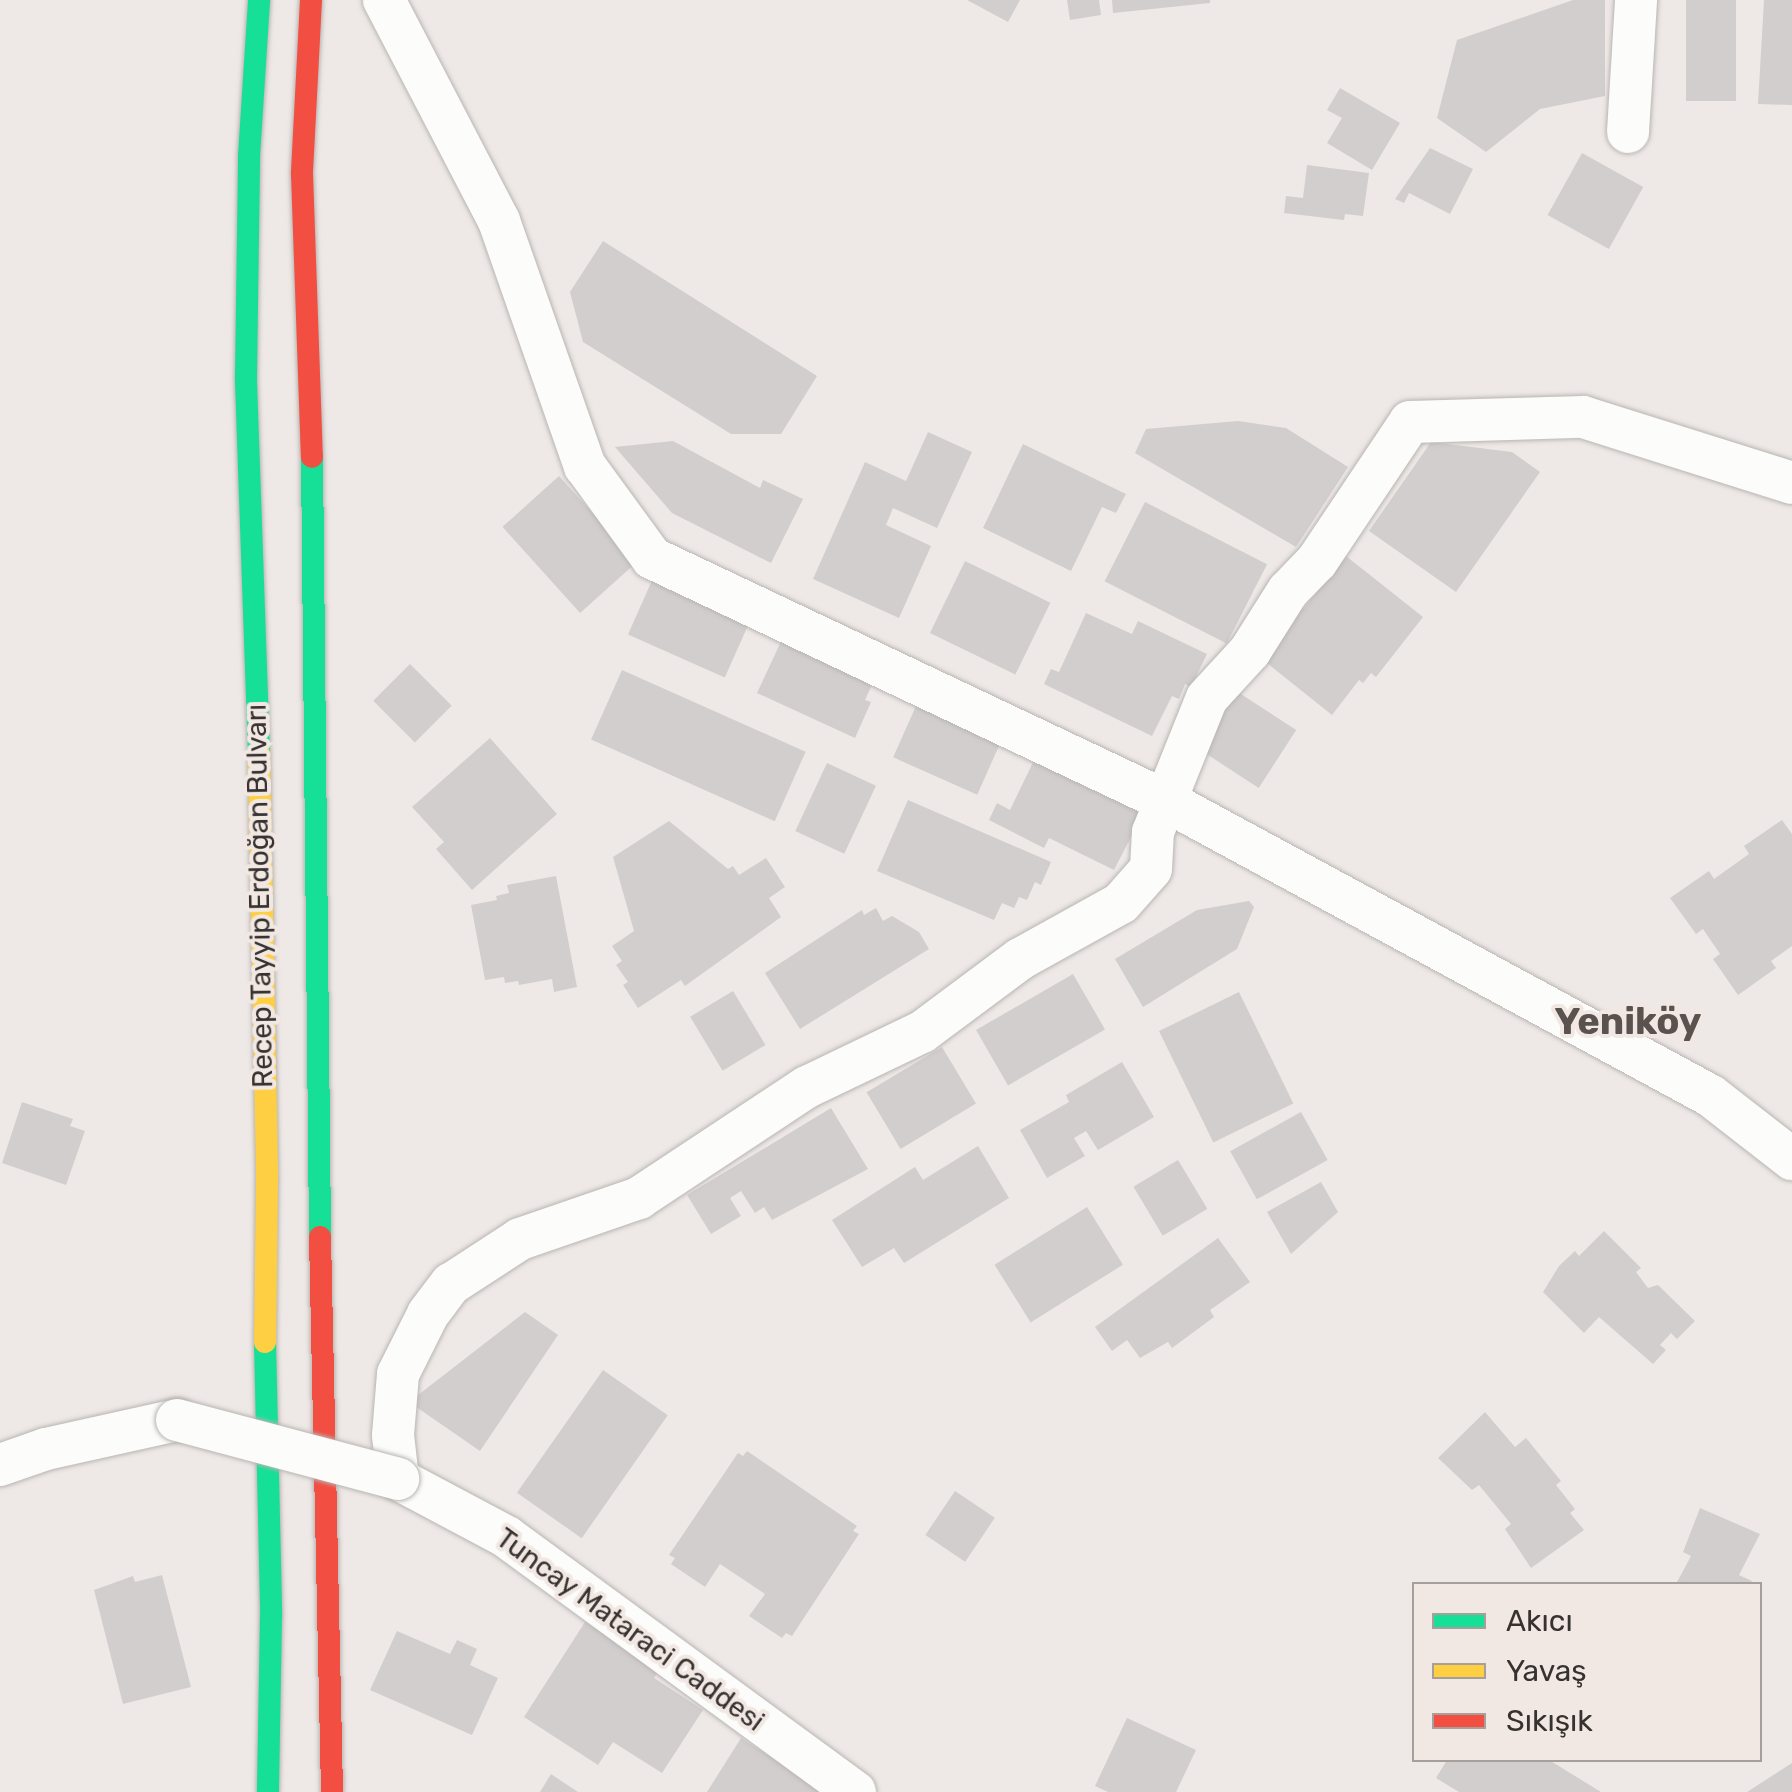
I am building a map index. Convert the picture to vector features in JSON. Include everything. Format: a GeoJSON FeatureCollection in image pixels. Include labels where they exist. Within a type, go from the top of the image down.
{"type":"FeatureCollection","features":[{"type":"Feature","properties":{"kind":"main road","name":"Recep Tayyip Erdoğan Bulvarı"},"geometry":{"type":"LineString","coordinates":[[259,0],[249,156],[246,377],[254,550],[267,1180],[264,1380],[271,1616],[268,1792]]}},
{"type":"Feature","properties":{"kind":"main road","name":"Recep Tayyip Erdoğan Bulvarı"},"geometry":{"type":"LineString","coordinates":[[311,0],[302,174],[312,454],[318,1124],[332,1792]]}},
{"type":"Feature","properties":{"kind":"street"},"geometry":{"type":"LineString","coordinates":[[384,0],[499,221],[585,466],[652,558],[1168,802],[1710,1096],[1792,1158]]}},
{"type":"Feature","properties":{"kind":"street"},"geometry":{"type":"LineString","coordinates":[[1628,132],[1636,0]]}},
{"type":"Feature","properties":{"kind":"street"},"geometry":{"type":"LineString","coordinates":[[398,1479],[393,1435],[398,1374],[428,1314],[451,1284],[520,1238],[639,1198],[807,1087],[922,1032],[1020,959],[1121,904],[1150,870],[1153,832],[1207,698],[1250,651],[1288,591],[1317,561],[1410,422],[1584,417],[1792,483]]}},
{"type":"Feature","properties":{"kind":"street","name":"Tuncay Mataraci Caddesi"},"geometry":{"type":"LineString","coordinates":[[0,1464],[46,1449],[178,1420],[398,1479],[507,1538],[854,1792]]}},
{"type":"Feature","properties":{"kind":"building"},"geometry":{"type":"Polygon","coordinates":[[[967,0],[1020,0],[1008,22],[967,0]]]}},
{"type":"Feature","properties":{"kind":"building"},"geometry":{"type":"Polygon","coordinates":[[[1067,0],[1099,0],[1101,15],[1070,20],[1067,0]]]}},
{"type":"Feature","properties":{"kind":"building"},"geometry":{"type":"Polygon","coordinates":[[[1112,0],[1210,0],[1210,3],[1113,13],[1112,0]]]}},
{"type":"Feature","properties":{"kind":"building"},"geometry":{"type":"Polygon","coordinates":[[[1573,0],[1605,0],[1605,96],[1540,109],[1486,152],[1437,118],[1457,40],[1573,0]]]}},
{"type":"Feature","properties":{"kind":"building"},"geometry":{"type":"Polygon","coordinates":[[[1686,0],[1736,0],[1736,101],[1686,101],[1686,0]]]}},
{"type":"Feature","properties":{"kind":"building"},"geometry":{"type":"Polygon","coordinates":[[[1764,0],[1792,0],[1792,105],[1758,104],[1764,0]]]}},
{"type":"Feature","properties":{"kind":"building"},"geometry":{"type":"Polygon","coordinates":[[[1340,88],[1400,123],[1372,170],[1327,143],[1342,118],[1327,110],[1340,88]]]}},
{"type":"Feature","properties":{"kind":"building"},"geometry":{"type":"Polygon","coordinates":[[[1430,148],[1473,169],[1450,214],[1409,193],[1404,203],[1395,199],[1430,148]]]}},
{"type":"Feature","properties":{"kind":"building"},"geometry":{"type":"Polygon","coordinates":[[[1582,153],[1643,187],[1609,249],[1548,215],[1582,153]]]}},
{"type":"Feature","properties":{"kind":"building"},"geometry":{"type":"Polygon","coordinates":[[[1307,165],[1369,173],[1363,216],[1345,214],[1344,220],[1284,213],[1286,196],[1303,198],[1307,165]]]}},
{"type":"Feature","properties":{"kind":"building"},"geometry":{"type":"Polygon","coordinates":[[[603,241],[817,376],[781,434],[731,434],[583,342],[570,292],[603,241]]]}},
{"type":"Feature","properties":{"kind":"building"},"geometry":{"type":"Polygon","coordinates":[[[1238,421],[1286,428],[1348,467],[1296,547],[1135,453],[1146,429],[1238,421]]]}},
{"type":"Feature","properties":{"kind":"building"},"geometry":{"type":"Polygon","coordinates":[[[928,432],[972,452],[937,528],[893,508],[886,525],[931,546],[899,618],[813,579],[865,462],[906,481],[928,432]]]}},
{"type":"Feature","properties":{"kind":"building"},"geometry":{"type":"Polygon","coordinates":[[[673,441],[760,488],[763,480],[803,499],[771,563],[672,513],[615,447],[673,441]]]}},
{"type":"Feature","properties":{"kind":"building"},"geometry":{"type":"Polygon","coordinates":[[[1431,442],[1512,452],[1540,472],[1456,592],[1369,531],[1431,442]]]}},
{"type":"Feature","properties":{"kind":"building"},"geometry":{"type":"Polygon","coordinates":[[[1023,444],[1126,494],[1116,513],[1102,507],[1071,571],[983,528],[1023,444]]]}},
{"type":"Feature","properties":{"kind":"building"},"geometry":{"type":"Polygon","coordinates":[[[559,476],[637,562],[580,613],[503,527],[559,476]]]}},
{"type":"Feature","properties":{"kind":"building"},"geometry":{"type":"Polygon","coordinates":[[[1145,502],[1267,564],[1227,643],[1105,581],[1145,502]]]}},
{"type":"Feature","properties":{"kind":"building"},"geometry":{"type":"Polygon","coordinates":[[[1346,556],[1423,617],[1376,677],[1371,673],[1363,683],[1359,680],[1332,715],[1257,655],[1298,603],[1304,608],[1346,556]]]}},
{"type":"Feature","properties":{"kind":"building"},"geometry":{"type":"Polygon","coordinates":[[[965,561],[1050,603],[1015,675],[930,633],[965,561]]]}},
{"type":"Feature","properties":{"kind":"building"},"geometry":{"type":"Polygon","coordinates":[[[654,576],[751,619],[725,678],[628,634],[654,576]]]}},
{"type":"Feature","properties":{"kind":"building"},"geometry":{"type":"Polygon","coordinates":[[[1086,613],[1132,634],[1138,621],[1207,654],[1191,687],[1185,684],[1179,699],[1172,696],[1152,736],[1044,684],[1051,669],[1059,672],[1086,613]]]}},
{"type":"Feature","properties":{"kind":"building"},"geometry":{"type":"Polygon","coordinates":[[[784,635],[876,676],[865,700],[871,702],[855,738],[757,693],[784,635]]]}},
{"type":"Feature","properties":{"kind":"building"},"geometry":{"type":"Polygon","coordinates":[[[410,664],[452,706],[415,742],[373,701],[410,664]]]}},
{"type":"Feature","properties":{"kind":"building"},"geometry":{"type":"Polygon","coordinates":[[[622,670],[806,752],[775,821],[591,739],[622,670]]]}},
{"type":"Feature","properties":{"kind":"building"},"geometry":{"type":"Polygon","coordinates":[[[1230,687],[1296,730],[1259,788],[1192,745],[1230,687]]]}},
{"type":"Feature","properties":{"kind":"building"},"geometry":{"type":"Polygon","coordinates":[[[920,697],[1004,734],[977,795],[893,757],[920,697]]]}},
{"type":"Feature","properties":{"kind":"building"},"geometry":{"type":"Polygon","coordinates":[[[490,738],[557,814],[472,890],[436,849],[444,842],[412,807],[490,738]]]}},
{"type":"Feature","properties":{"kind":"building"},"geometry":{"type":"Polygon","coordinates":[[[1038,752],[1147,806],[1114,870],[1049,838],[1044,848],[989,820],[997,803],[1010,810],[1038,752]]]}},
{"type":"Feature","properties":{"kind":"building"},"geometry":{"type":"Polygon","coordinates":[[[827,763],[876,786],[844,854],[795,831],[827,763]]]}},
{"type":"Feature","properties":{"kind":"building"},"geometry":{"type":"Polygon","coordinates":[[[908,800],[1051,862],[1041,885],[1035,882],[1027,900],[1019,897],[1014,908],[1002,903],[994,920],[877,871],[908,800]]]}},
{"type":"Feature","properties":{"kind":"building"},"geometry":{"type":"Polygon","coordinates":[[[1782,820],[1792,834],[1792,946],[1771,961],[1776,968],[1738,995],[1713,959],[1720,954],[1703,929],[1696,934],[1670,898],[1709,871],[1714,879],[1749,854],[1744,846],[1782,820]]]}},
{"type":"Feature","properties":{"kind":"building"},"geometry":{"type":"Polygon","coordinates":[[[669,821],[728,869],[733,866],[739,875],[766,858],[785,887],[769,898],[781,917],[685,986],[681,980],[638,1008],[623,985],[628,982],[616,965],[622,961],[612,946],[634,931],[613,857],[669,821]]]}},
{"type":"Feature","properties":{"kind":"building"},"geometry":{"type":"Polygon","coordinates":[[[556,876],[577,987],[554,992],[552,979],[519,985],[518,981],[505,983],[504,977],[485,980],[471,905],[497,900],[496,896],[509,893],[507,885],[556,876]]]}},
{"type":"Feature","properties":{"kind":"building"},"geometry":{"type":"Polygon","coordinates":[[[1249,901],[1254,907],[1237,949],[1143,1007],[1115,959],[1197,910],[1249,901]]]}},
{"type":"Feature","properties":{"kind":"building"},"geometry":{"type":"Polygon","coordinates":[[[876,908],[883,921],[892,916],[919,932],[929,949],[800,1029],[765,973],[862,910],[864,915],[876,908]]]}},
{"type":"Feature","properties":{"kind":"building"},"geometry":{"type":"Polygon","coordinates":[[[1073,974],[1105,1029],[1008,1085],[976,1030],[1073,974]]]}},
{"type":"Feature","properties":{"kind":"building"},"geometry":{"type":"Polygon","coordinates":[[[733,991],[765,1045],[723,1071],[690,1017],[733,991]]]}},
{"type":"Feature","properties":{"kind":"building"},"geometry":{"type":"Polygon","coordinates":[[[1239,992],[1293,1103],[1213,1142],[1159,1031],[1239,992]]]}},
{"type":"Feature","properties":{"kind":"building"},"geometry":{"type":"Polygon","coordinates":[[[942,1047],[976,1104],[901,1149],[867,1092],[942,1047]]]}},
{"type":"Feature","properties":{"kind":"building"},"geometry":{"type":"Polygon","coordinates":[[[1122,1062],[1154,1117],[1098,1150],[1086,1131],[1074,1138],[1085,1156],[1047,1178],[1020,1130],[1069,1102],[1066,1095],[1122,1062]]]}},
{"type":"Feature","properties":{"kind":"building"},"geometry":{"type":"Polygon","coordinates":[[[22,1102],[73,1119],[70,1126],[85,1131],[66,1185],[2,1163],[22,1102]]]}},
{"type":"Feature","properties":{"kind":"building"},"geometry":{"type":"Polygon","coordinates":[[[831,1108],[868,1169],[772,1220],[764,1207],[755,1213],[741,1191],[730,1198],[741,1216],[711,1234],[687,1195],[831,1108]]]}},
{"type":"Feature","properties":{"kind":"building"},"geometry":{"type":"Polygon","coordinates":[[[1301,1112],[1328,1160],[1257,1199],[1230,1151],[1301,1112]]]}},
{"type":"Feature","properties":{"kind":"building"},"geometry":{"type":"Polygon","coordinates":[[[978,1146],[1009,1198],[904,1263],[894,1248],[862,1267],[832,1220],[915,1167],[923,1180],[978,1146]]]}},
{"type":"Feature","properties":{"kind":"building"},"geometry":{"type":"Polygon","coordinates":[[[1178,1160],[1207,1209],[1163,1236],[1133,1187],[1178,1160]]]}},
{"type":"Feature","properties":{"kind":"building"},"geometry":{"type":"Polygon","coordinates":[[[1321,1182],[1338,1212],[1291,1254],[1267,1212],[1321,1182]]]}},
{"type":"Feature","properties":{"kind":"building"},"geometry":{"type":"Polygon","coordinates":[[[1087,1207],[1123,1265],[1031,1322],[995,1265],[1087,1207]]]}},
{"type":"Feature","properties":{"kind":"building"},"geometry":{"type":"Polygon","coordinates":[[[1604,1231],[1641,1268],[1636,1272],[1648,1288],[1658,1285],[1695,1321],[1677,1339],[1671,1333],[1660,1345],[1666,1350],[1653,1364],[1599,1317],[1584,1333],[1543,1292],[1559,1266],[1575,1251],[1579,1256],[1604,1231]]]}},
{"type":"Feature","properties":{"kind":"building"},"geometry":{"type":"Polygon","coordinates":[[[1218,1238],[1250,1282],[1210,1310],[1214,1317],[1172,1348],[1168,1342],[1140,1358],[1127,1340],[1112,1351],[1095,1327],[1218,1238]]]}},
{"type":"Feature","properties":{"kind":"building"},"geometry":{"type":"Polygon","coordinates":[[[525,1312],[558,1335],[480,1451],[409,1402],[525,1312]]]}},
{"type":"Feature","properties":{"kind":"building"},"geometry":{"type":"Polygon","coordinates":[[[603,1370],[668,1415],[582,1538],[517,1493],[603,1370]]]}},
{"type":"Feature","properties":{"kind":"building"},"geometry":{"type":"Polygon","coordinates":[[[1485,1412],[1515,1447],[1526,1438],[1561,1481],[1556,1485],[1575,1509],[1570,1513],[1584,1530],[1531,1568],[1505,1529],[1511,1524],[1479,1485],[1472,1490],[1438,1458],[1485,1412]]]}},
{"type":"Feature","properties":{"kind":"building"},"geometry":{"type":"Polygon","coordinates":[[[747,1451],[857,1526],[853,1531],[859,1534],[792,1636],[786,1633],[782,1638],[749,1616],[765,1594],[720,1564],[705,1587],[671,1564],[675,1558],[669,1555],[738,1453],[743,1456],[747,1451]]]}},
{"type":"Feature","properties":{"kind":"building"},"geometry":{"type":"Polygon","coordinates":[[[955,1491],[995,1518],[965,1562],[925,1535],[955,1491]]]}},
{"type":"Feature","properties":{"kind":"building"},"geometry":{"type":"Polygon","coordinates":[[[1700,1508],[1760,1534],[1739,1575],[1751,1582],[1677,1582],[1691,1556],[1683,1552],[1700,1508]]]}},
{"type":"Feature","properties":{"kind":"building"},"geometry":{"type":"Polygon","coordinates":[[[162,1575],[191,1687],[123,1704],[94,1590],[133,1576],[135,1582],[162,1575]]]}},
{"type":"Feature","properties":{"kind":"building"},"geometry":{"type":"Polygon","coordinates":[[[585,1622],[659,1670],[654,1678],[703,1710],[662,1773],[613,1742],[598,1765],[524,1717],[585,1622]]]}},
{"type":"Feature","properties":{"kind":"building"},"geometry":{"type":"Polygon","coordinates":[[[397,1631],[450,1654],[457,1640],[477,1649],[470,1665],[498,1678],[472,1735],[370,1690],[397,1631]]]}},
{"type":"Feature","properties":{"kind":"building"},"geometry":{"type":"Polygon","coordinates":[[[1127,1718],[1196,1750],[1176,1792],[1108,1792],[1095,1786],[1127,1718]]]}},
{"type":"Feature","properties":{"kind":"building"},"geometry":{"type":"Polygon","coordinates":[[[741,1738],[825,1792],[707,1792],[741,1738]]]}},
{"type":"Feature","properties":{"kind":"building"},"geometry":{"type":"Polygon","coordinates":[[[1446,1762],[1552,1762],[1601,1792],[1459,1792],[1436,1778],[1446,1762]]]}},
{"type":"Feature","properties":{"kind":"building"},"geometry":{"type":"Polygon","coordinates":[[[1792,1763],[1792,1792],[1747,1792],[1792,1763]]]}},
{"type":"Feature","properties":{"kind":"building"},"geometry":{"type":"Polygon","coordinates":[[[551,1774],[578,1792],[540,1792],[551,1774]]]}},
{"type":"Feature","properties":{"kind":"traffic: fast"},"geometry":{"type":"LineString","coordinates":[[259,0],[249,156],[246,377],[259,754]]}},
{"type":"Feature","properties":{"kind":"traffic: fast"},"geometry":{"type":"LineString","coordinates":[[312,457],[320,1237]]}},
{"type":"Feature","properties":{"kind":"traffic: fast"},"geometry":{"type":"LineString","coordinates":[[265,1342],[271,1616],[268,1792]]}},
{"type":"Feature","properties":{"kind":"traffic: slow"},"geometry":{"type":"LineString","coordinates":[[259,754],[267,1180],[265,1342]]}},
{"type":"Feature","properties":{"kind":"traffic: jam"},"geometry":{"type":"LineString","coordinates":[[311,0],[302,174],[312,457]]}},
{"type":"Feature","properties":{"kind":"traffic: jam"},"geometry":{"type":"LineString","coordinates":[[320,1237],[332,1792]]}},
{"type":"Feature","properties":{"kind":"district","name":"Yeniköy"},"geometry":{"type":"Point","coordinates":[1628,1022]}}]}
